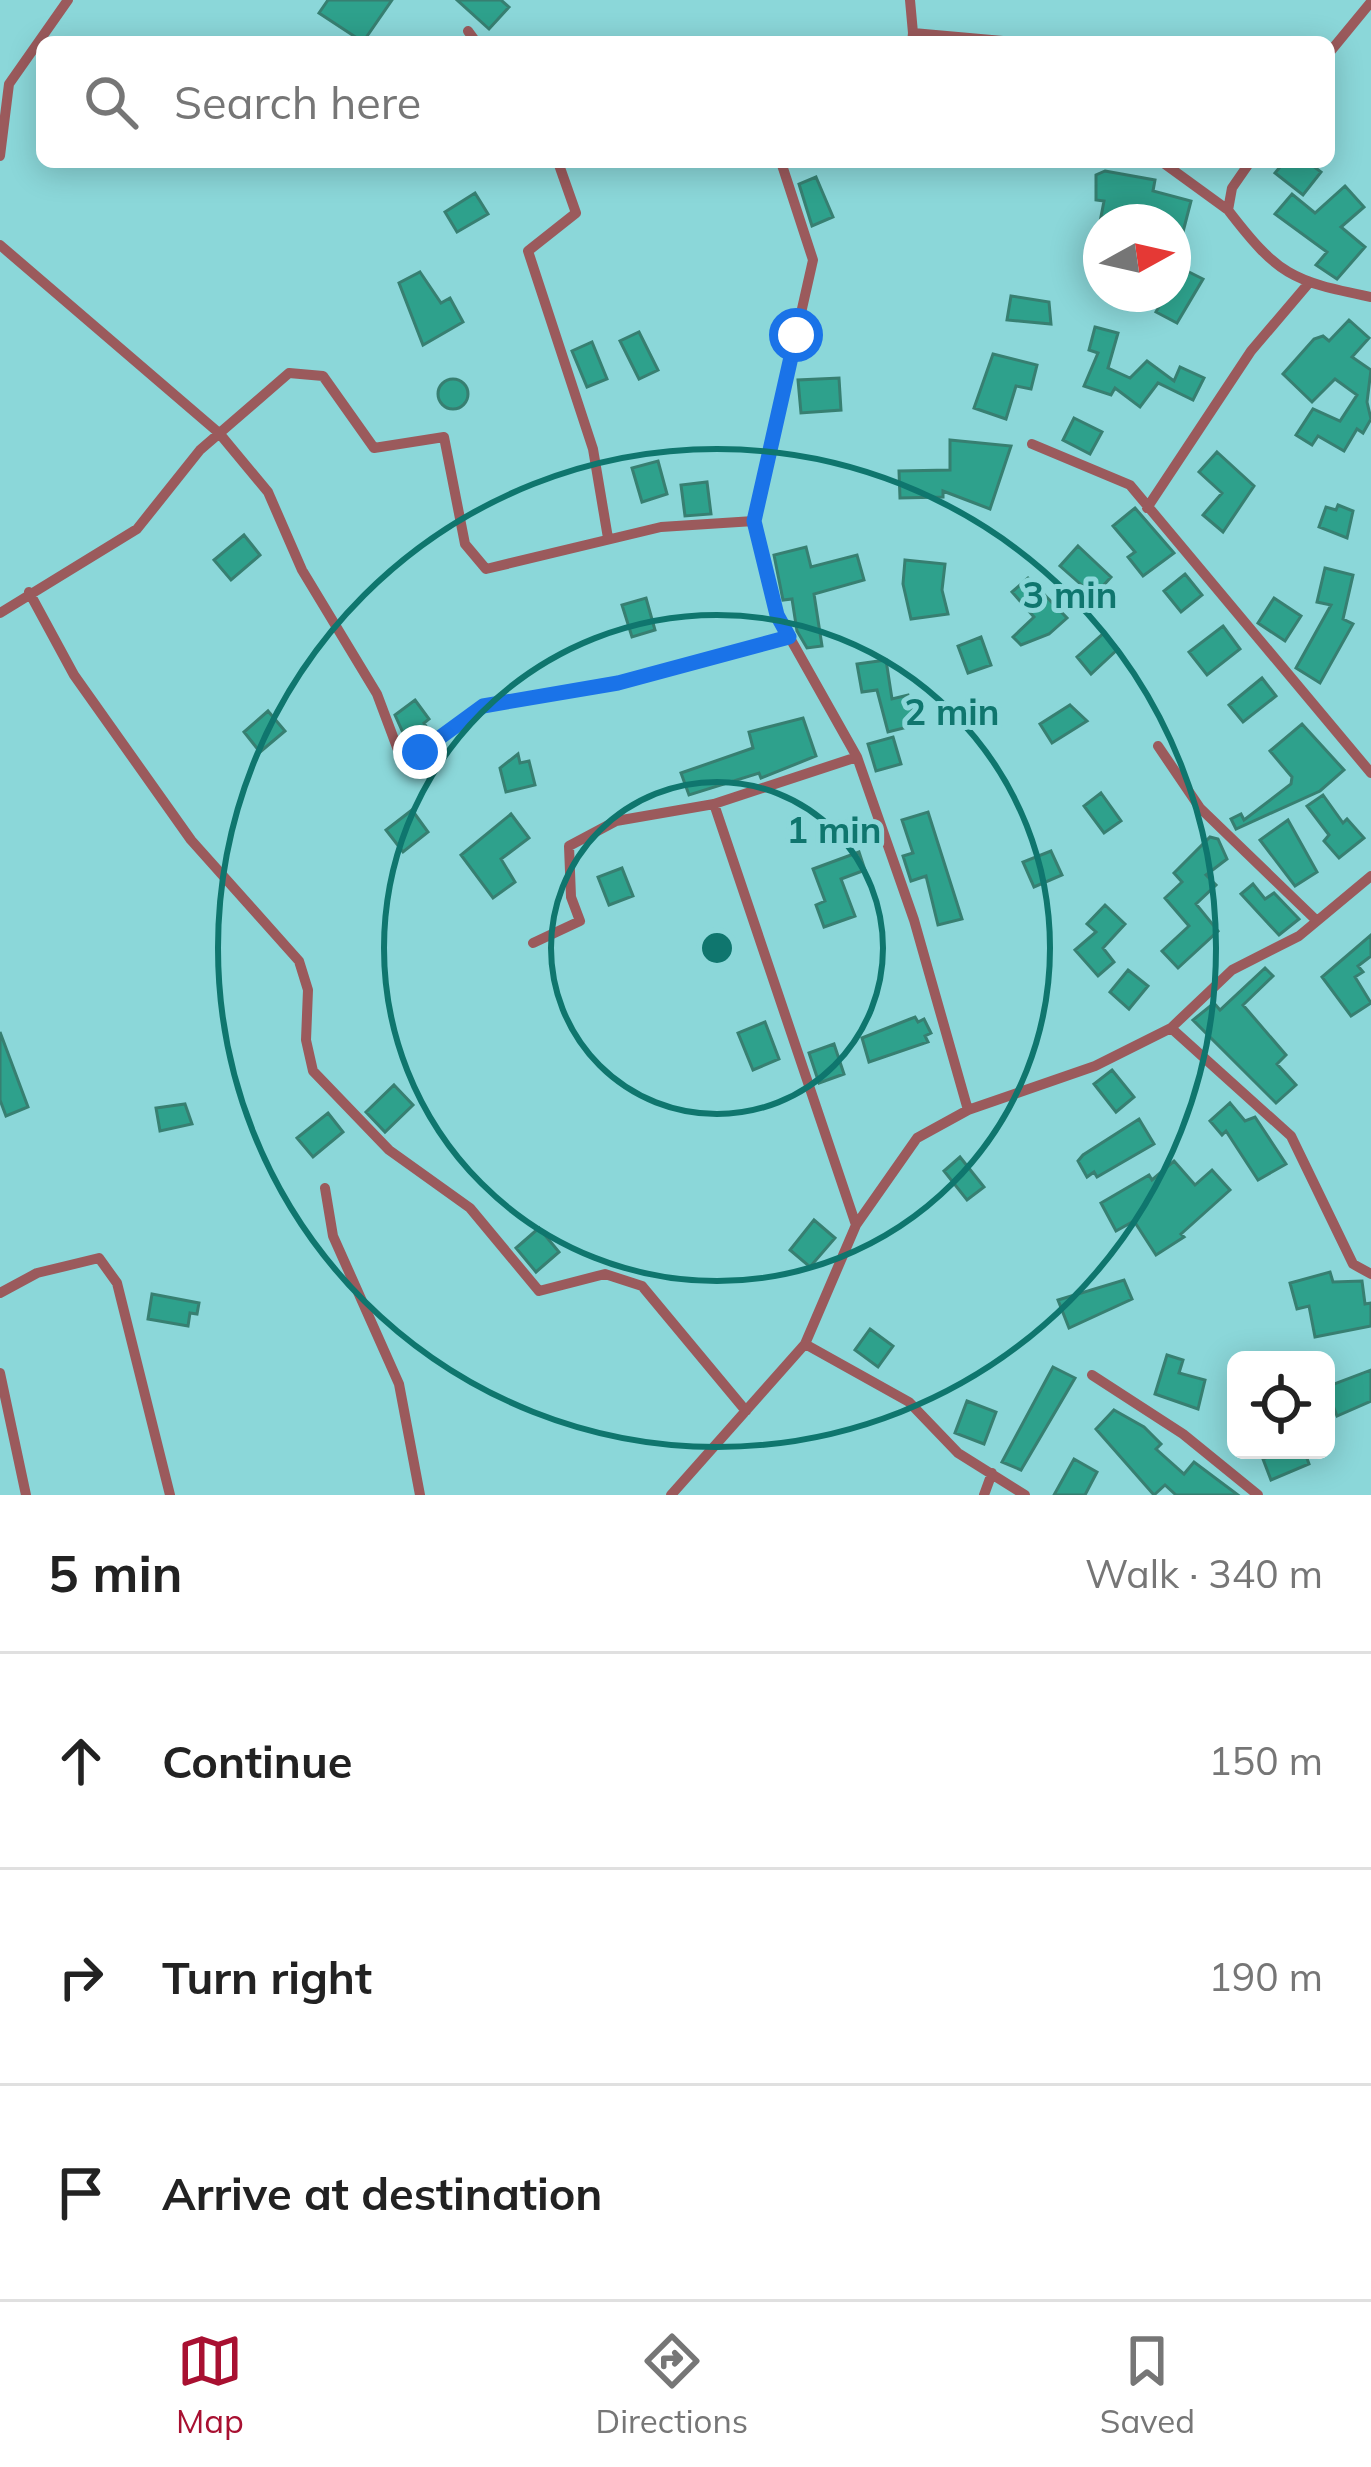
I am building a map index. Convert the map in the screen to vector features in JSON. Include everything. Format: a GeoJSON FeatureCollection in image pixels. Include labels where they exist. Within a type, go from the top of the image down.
{"type":"FeatureCollection","features":[{"type":"Feature","properties":{"kind":"street"},"geometry":{"type":"LineString","coordinates":[[43,36],[68,0]]}},
{"type":"Feature","properties":{"kind":"street"},"geometry":{"type":"LineString","coordinates":[[910,0],[913,36]]}},
{"type":"Feature","properties":{"kind":"street"},"geometry":{"type":"LineString","coordinates":[[1335,46],[1371,2]]}},
{"type":"Feature","properties":{"kind":"street"},"geometry":{"type":"LineString","coordinates":[[0,156],[9,84],[36,46]]}},
{"type":"Feature","properties":{"kind":"street"},"geometry":{"type":"LineString","coordinates":[[560,168],[576,213],[528,250],[592,449],[608,538]]}},
{"type":"Feature","properties":{"kind":"street"},"geometry":{"type":"LineString","coordinates":[[783,168],[813,260],[754,521],[777,615],[856,757],[914,920],[968,1110]]}},
{"type":"Feature","properties":{"kind":"street"},"geometry":{"type":"LineString","coordinates":[[1170,168],[1228,210],[1268,262],[1309,284],[1371,297]]}},
{"type":"Feature","properties":{"kind":"street"},"geometry":{"type":"LineString","coordinates":[[1228,210],[1232,188],[1246,168]]}},
{"type":"Feature","properties":{"kind":"street"},"geometry":{"type":"LineString","coordinates":[[0,245],[219,433],[268,492],[302,570],[377,694],[398,750],[420,752],[483,706],[618,683],[789,637]]}},
{"type":"Feature","properties":{"kind":"street"},"geometry":{"type":"LineString","coordinates":[[1147,508],[1251,351],[1309,284]]}},
{"type":"Feature","properties":{"kind":"street"},"geometry":{"type":"LineString","coordinates":[[0,613],[137,529],[219,433],[289,373],[323,376],[374,448],[444,436],[465,544],[486,569],[661,526],[754,521]]}},
{"type":"Feature","properties":{"kind":"street"},"geometry":{"type":"LineString","coordinates":[[1032,444],[1130,485],[1371,772]]}},
{"type":"Feature","properties":{"kind":"street"},"geometry":{"type":"LineString","coordinates":[[29,592],[74,675],[191,840],[299,961],[308,990],[306,1040],[313,1071],[389,1150],[470,1208],[539,1291],[604,1274],[642,1286],[746,1411]]}},
{"type":"Feature","properties":{"kind":"street"},"geometry":{"type":"LineString","coordinates":[[1158,746],[1200,808],[1316,920]]}},
{"type":"Feature","properties":{"kind":"street"},"geometry":{"type":"LineString","coordinates":[[533,943],[580,921],[572,898],[569,846],[616,821],[715,804],[856,757]]}},
{"type":"Feature","properties":{"kind":"street"},"geometry":{"type":"LineString","coordinates":[[715,804],[856,1225]]}},
{"type":"Feature","properties":{"kind":"street"},"geometry":{"type":"LineString","coordinates":[[670,1495],[805,1344],[856,1225],[917,1138],[968,1110],[1095,1066],[1171,1028],[1232,970],[1285,944],[1371,876]]}},
{"type":"Feature","properties":{"kind":"street"},"geometry":{"type":"LineString","coordinates":[[1171,1028],[1291,1136],[1353,1264],[1371,1274]]}},
{"type":"Feature","properties":{"kind":"street"},"geometry":{"type":"LineString","coordinates":[[326,1188],[333,1236],[399,1384],[421,1495]]}},
{"type":"Feature","properties":{"kind":"street"},"geometry":{"type":"LineString","coordinates":[[0,1293],[38,1273],[99,1258],[117,1283],[170,1495]]}},
{"type":"Feature","properties":{"kind":"street"},"geometry":{"type":"LineString","coordinates":[[805,1344],[909,1402],[958,1453],[1025,1495]]}},
{"type":"Feature","properties":{"kind":"street"},"geometry":{"type":"LineString","coordinates":[[0,1373],[21,1494]]}},
{"type":"Feature","properties":{"kind":"street"},"geometry":{"type":"LineString","coordinates":[[1092,1375],[1183,1433],[1258,1495]]}},
{"type":"Feature","properties":{"kind":"street"},"geometry":{"type":"LineString","coordinates":[[984,1495],[992,1473]]}},
{"type":"Feature","properties":{"kind":"building"},"geometry":{"type":"Polygon","coordinates":[[[328,0],[392,0],[367,36],[354,36],[319,13],[328,0]]]}},
{"type":"Feature","properties":{"kind":"building"},"geometry":{"type":"Polygon","coordinates":[[[457,0],[501,0],[509,7],[489,29],[457,0]]]}},
{"type":"Feature","properties":{"kind":"building"},"geometry":{"type":"Polygon","coordinates":[[[1279,168],[1321,172],[1303,195],[1275,173],[1279,168]]]}},
{"type":"Feature","properties":{"kind":"building"},"geometry":{"type":"Polygon","coordinates":[[[1105,171],[1155,180],[1153,191],[1190,204],[1103,204],[1096,200],[1096,175],[1105,171]]]}},
{"type":"Feature","properties":{"kind":"building"},"geometry":{"type":"Polygon","coordinates":[[[816,177],[833,217],[812,226],[799,184],[816,177]]]}},
{"type":"Feature","properties":{"kind":"building"},"geometry":{"type":"Polygon","coordinates":[[[1345,186],[1364,207],[1341,227],[1365,247],[1337,279],[1316,265],[1327,252],[1275,214],[1292,194],[1315,213],[1345,186]]]}},
{"type":"Feature","properties":{"kind":"building"},"geometry":{"type":"Polygon","coordinates":[[[475,193],[488,214],[457,232],[445,212],[475,193]]]}},
{"type":"Feature","properties":{"kind":"building"},"geometry":{"type":"Polygon","coordinates":[[[420,272],[441,303],[450,298],[463,322],[423,345],[399,283],[420,272]]]}},
{"type":"Feature","properties":{"kind":"building"},"geometry":{"type":"Polygon","coordinates":[[[1191,273],[1203,279],[1191,299],[1191,273]]]}},
{"type":"Feature","properties":{"kind":"building"},"geometry":{"type":"Polygon","coordinates":[[[1011,296],[1049,302],[1051,324],[1007,320],[1011,296]]]}},
{"type":"Feature","properties":{"kind":"building"},"geometry":{"type":"Polygon","coordinates":[[[1156,312],[1184,312],[1177,323],[1156,312]]]}},
{"type":"Feature","properties":{"kind":"building"},"geometry":{"type":"Polygon","coordinates":[[[1349,320],[1369,338],[1352,357],[1371,370],[1367,402],[1371,419],[1363,433],[1357,429],[1344,451],[1318,436],[1312,445],[1296,435],[1313,409],[1340,421],[1357,395],[1335,379],[1312,402],[1283,374],[1314,339],[1323,336],[1329,341],[1349,320]]]}},
{"type":"Feature","properties":{"kind":"building"},"geometry":{"type":"Polygon","coordinates":[[[1095,327],[1118,333],[1108,368],[1130,378],[1147,361],[1174,381],[1180,367],[1204,378],[1193,400],[1158,383],[1140,407],[1115,388],[1111,395],[1084,386],[1098,353],[1089,350],[1095,327]]]}},
{"type":"Feature","properties":{"kind":"building"},"geometry":{"type":"Polygon","coordinates":[[[639,332],[658,370],[639,379],[620,341],[639,332]]]}},
{"type":"Feature","properties":{"kind":"building"},"geometry":{"type":"Polygon","coordinates":[[[592,342],[607,379],[587,387],[572,351],[592,342]]]}},
{"type":"Feature","properties":{"kind":"building"},"geometry":{"type":"Polygon","coordinates":[[[993,354],[1037,365],[1031,389],[1016,386],[1006,419],[974,408],[993,354]]]}},
{"type":"Feature","properties":{"kind":"building"},"geometry":{"type":"Polygon","coordinates":[[[839,378],[841,410],[801,413],[798,380],[839,378]]]}},
{"type":"Feature","properties":{"kind":"building"},"geometry":{"type":"Polygon","coordinates":[[[453,379],[464,383],[468,394],[464,405],[453,409],[442,405],[438,394],[442,383],[453,379]]]}},
{"type":"Feature","properties":{"kind":"building"},"geometry":{"type":"Polygon","coordinates":[[[1074,418],[1102,432],[1090,454],[1063,440],[1074,418]]]}},
{"type":"Feature","properties":{"kind":"building"},"geometry":{"type":"Polygon","coordinates":[[[950,440],[1011,446],[990,509],[943,491],[943,497],[900,498],[899,471],[950,470],[950,440]]]}},
{"type":"Feature","properties":{"kind":"building"},"geometry":{"type":"Polygon","coordinates":[[[1217,452],[1254,486],[1223,532],[1203,515],[1222,493],[1199,472],[1217,452]]]}},
{"type":"Feature","properties":{"kind":"building"},"geometry":{"type":"Polygon","coordinates":[[[658,461],[667,494],[642,502],[632,468],[658,461]]]}},
{"type":"Feature","properties":{"kind":"building"},"geometry":{"type":"Polygon","coordinates":[[[707,482],[711,514],[685,516],[681,485],[707,482]]]}},
{"type":"Feature","properties":{"kind":"building"},"geometry":{"type":"Polygon","coordinates":[[[1338,505],[1353,511],[1347,538],[1319,527],[1326,507],[1336,510],[1338,505]]]}},
{"type":"Feature","properties":{"kind":"building"},"geometry":{"type":"Polygon","coordinates":[[[1135,508],[1174,553],[1143,576],[1128,557],[1135,552],[1113,526],[1135,508]]]}},
{"type":"Feature","properties":{"kind":"building"},"geometry":{"type":"Polygon","coordinates":[[[244,535],[260,555],[231,580],[214,560],[244,535]]]}},
{"type":"Feature","properties":{"kind":"building"},"geometry":{"type":"Polygon","coordinates":[[[1078,546],[1111,577],[1094,596],[1060,566],[1078,546]]]}},
{"type":"Feature","properties":{"kind":"building"},"geometry":{"type":"Polygon","coordinates":[[[806,547],[811,567],[857,555],[864,580],[814,594],[822,646],[807,648],[797,631],[792,599],[783,600],[774,555],[806,547]]]}},
{"type":"Feature","properties":{"kind":"building"},"geometry":{"type":"Polygon","coordinates":[[[905,560],[945,564],[942,590],[948,614],[911,619],[903,584],[905,560]]]}},
{"type":"Feature","properties":{"kind":"building"},"geometry":{"type":"Polygon","coordinates":[[[1325,568],[1353,575],[1343,619],[1353,624],[1320,683],[1296,668],[1331,605],[1317,602],[1325,568]]]}},
{"type":"Feature","properties":{"kind":"building"},"geometry":{"type":"Polygon","coordinates":[[[1185,574],[1202,595],[1181,612],[1164,591],[1185,574]]]}},
{"type":"Feature","properties":{"kind":"building"},"geometry":{"type":"Polygon","coordinates":[[[1028,578],[1067,618],[1049,634],[1021,645],[1013,637],[1034,617],[1012,592],[1028,578]]]}},
{"type":"Feature","properties":{"kind":"building"},"geometry":{"type":"Polygon","coordinates":[[[646,598],[655,630],[632,637],[622,605],[646,598]]]}},
{"type":"Feature","properties":{"kind":"building"},"geometry":{"type":"Polygon","coordinates":[[[1274,598],[1301,616],[1285,641],[1258,623],[1274,598]]]}},
{"type":"Feature","properties":{"kind":"building"},"geometry":{"type":"Polygon","coordinates":[[[1223,626],[1240,649],[1207,675],[1189,652],[1223,626]]]}},
{"type":"Feature","properties":{"kind":"building"},"geometry":{"type":"Polygon","coordinates":[[[1104,633],[1118,649],[1091,674],[1077,657],[1104,633]]]}},
{"type":"Feature","properties":{"kind":"building"},"geometry":{"type":"Polygon","coordinates":[[[981,637],[991,665],[968,673],[958,646],[981,637]]]}},
{"type":"Feature","properties":{"kind":"building"},"geometry":{"type":"Polygon","coordinates":[[[886,660],[892,699],[908,695],[916,725],[888,732],[877,690],[862,692],[857,664],[886,660]]]}},
{"type":"Feature","properties":{"kind":"building"},"geometry":{"type":"Polygon","coordinates":[[[1262,678],[1276,696],[1243,722],[1229,705],[1262,678]]]}},
{"type":"Feature","properties":{"kind":"building"},"geometry":{"type":"Polygon","coordinates":[[[415,700],[429,719],[424,723],[427,728],[415,737],[411,732],[405,737],[395,715],[415,700]]]}},
{"type":"Feature","properties":{"kind":"building"},"geometry":{"type":"Polygon","coordinates":[[[1070,705],[1087,721],[1052,743],[1040,724],[1070,705]]]}},
{"type":"Feature","properties":{"kind":"building"},"geometry":{"type":"Polygon","coordinates":[[[268,711],[285,731],[260,752],[244,732],[268,711]]]}},
{"type":"Feature","properties":{"kind":"building"},"geometry":{"type":"Polygon","coordinates":[[[803,718],[816,756],[761,778],[759,773],[689,795],[681,773],[753,748],[749,732],[803,718]]]}},
{"type":"Feature","properties":{"kind":"building"},"geometry":{"type":"Polygon","coordinates":[[[1302,724],[1344,770],[1320,791],[1236,829],[1231,819],[1241,814],[1244,820],[1291,784],[1292,777],[1270,751],[1302,724]]]}},
{"type":"Feature","properties":{"kind":"building"},"geometry":{"type":"Polygon","coordinates":[[[893,737],[901,764],[876,771],[868,744],[893,737]]]}},
{"type":"Feature","properties":{"kind":"building"},"geometry":{"type":"Polygon","coordinates":[[[518,754],[520,763],[529,761],[535,785],[506,792],[500,768],[518,754]]]}},
{"type":"Feature","properties":{"kind":"building"},"geometry":{"type":"Polygon","coordinates":[[[1101,793],[1121,821],[1104,833],[1084,806],[1101,793]]]}},
{"type":"Feature","properties":{"kind":"building"},"geometry":{"type":"Polygon","coordinates":[[[1323,795],[1343,823],[1347,819],[1364,838],[1339,858],[1324,841],[1329,835],[1307,806],[1323,795]]]}},
{"type":"Feature","properties":{"kind":"building"},"geometry":{"type":"Polygon","coordinates":[[[412,810],[428,832],[403,852],[386,830],[412,810]]]}},
{"type":"Feature","properties":{"kind":"building"},"geometry":{"type":"Polygon","coordinates":[[[928,812],[962,919],[938,925],[926,876],[911,881],[903,856],[913,853],[902,820],[928,812]]]}},
{"type":"Feature","properties":{"kind":"building"},"geometry":{"type":"Polygon","coordinates":[[[511,814],[529,838],[501,859],[515,882],[493,898],[461,855],[511,814]]]}},
{"type":"Feature","properties":{"kind":"building"},"geometry":{"type":"Polygon","coordinates":[[[1288,820],[1317,872],[1295,886],[1260,840],[1288,820]]]}},
{"type":"Feature","properties":{"kind":"building"},"geometry":{"type":"Polygon","coordinates":[[[1210,837],[1218,839],[1227,859],[1206,875],[1216,885],[1196,904],[1218,931],[1178,968],[1162,951],[1189,926],[1165,898],[1182,882],[1174,873],[1210,837]]]}},
{"type":"Feature","properties":{"kind":"building"},"geometry":{"type":"Polygon","coordinates":[[[1051,851],[1062,875],[1034,887],[1023,862],[1051,851]]]}},
{"type":"Feature","properties":{"kind":"building"},"geometry":{"type":"Polygon","coordinates":[[[859,852],[865,870],[841,879],[855,916],[824,927],[816,905],[825,901],[813,869],[859,852]]]}},
{"type":"Feature","properties":{"kind":"building"},"geometry":{"type":"Polygon","coordinates":[[[622,868],[633,896],[609,905],[598,877],[622,868]]]}},
{"type":"Feature","properties":{"kind":"building"},"geometry":{"type":"Polygon","coordinates":[[[1253,884],[1265,899],[1274,893],[1299,919],[1279,935],[1241,894],[1253,884]]]}},
{"type":"Feature","properties":{"kind":"building"},"geometry":{"type":"Polygon","coordinates":[[[1105,905],[1125,924],[1103,948],[1114,962],[1098,976],[1075,950],[1096,932],[1087,924],[1105,905]]]}},
{"type":"Feature","properties":{"kind":"building"},"geometry":{"type":"Polygon","coordinates":[[[1371,935],[1371,956],[1358,966],[1363,972],[1355,977],[1371,1003],[1351,1016],[1322,977],[1371,935]]]}},
{"type":"Feature","properties":{"kind":"building"},"geometry":{"type":"Polygon","coordinates":[[[1265,968],[1273,976],[1243,1005],[1286,1055],[1277,1064],[1296,1085],[1276,1103],[1193,1020],[1214,1003],[1220,1010],[1265,968]]]}},
{"type":"Feature","properties":{"kind":"building"},"geometry":{"type":"Polygon","coordinates":[[[1128,970],[1148,986],[1129,1009],[1110,992],[1128,970]]]}},
{"type":"Feature","properties":{"kind":"building"},"geometry":{"type":"Polygon","coordinates":[[[915,1017],[918,1022],[924,1019],[931,1033],[925,1036],[928,1042],[869,1062],[862,1038],[915,1017]]]}},
{"type":"Feature","properties":{"kind":"building"},"geometry":{"type":"Polygon","coordinates":[[[765,1022],[779,1059],[753,1070],[738,1033],[765,1022]]]}},
{"type":"Feature","properties":{"kind":"building"},"geometry":{"type":"Polygon","coordinates":[[[0,1032],[28,1107],[6,1116],[0,1100],[0,1032]]]}},
{"type":"Feature","properties":{"kind":"building"},"geometry":{"type":"Polygon","coordinates":[[[834,1044],[844,1074],[819,1083],[809,1053],[834,1044]]]}},
{"type":"Feature","properties":{"kind":"building"},"geometry":{"type":"Polygon","coordinates":[[[1112,1070],[1134,1097],[1116,1112],[1094,1084],[1112,1070]]]}},
{"type":"Feature","properties":{"kind":"building"},"geometry":{"type":"Polygon","coordinates":[[[394,1085],[413,1105],[385,1132],[366,1112],[394,1085]]]}},
{"type":"Feature","properties":{"kind":"building"},"geometry":{"type":"Polygon","coordinates":[[[1230,1103],[1245,1121],[1255,1117],[1286,1164],[1258,1180],[1226,1131],[1222,1135],[1210,1121],[1230,1103]]]}},
{"type":"Feature","properties":{"kind":"building"},"geometry":{"type":"Polygon","coordinates":[[[185,1104],[192,1124],[160,1131],[156,1108],[185,1104]]]}},
{"type":"Feature","properties":{"kind":"building"},"geometry":{"type":"Polygon","coordinates":[[[328,1113],[343,1132],[313,1157],[297,1138],[328,1113]]]}},
{"type":"Feature","properties":{"kind":"building"},"geometry":{"type":"Polygon","coordinates":[[[1139,1119],[1154,1144],[1097,1177],[1094,1172],[1087,1177],[1078,1161],[1083,1155],[1139,1119]]]}},
{"type":"Feature","properties":{"kind":"building"},"geometry":{"type":"Polygon","coordinates":[[[960,1157],[984,1187],[967,1200],[944,1171],[960,1157]]]}},
{"type":"Feature","properties":{"kind":"building"},"geometry":{"type":"Polygon","coordinates":[[[1174,1161],[1195,1185],[1212,1170],[1230,1190],[1181,1234],[1184,1237],[1156,1255],[1134,1221],[1116,1231],[1101,1203],[1149,1175],[1152,1180],[1174,1161]]]}},
{"type":"Feature","properties":{"kind":"building"},"geometry":{"type":"Polygon","coordinates":[[[814,1220],[835,1238],[810,1267],[790,1250],[814,1220]]]}},
{"type":"Feature","properties":{"kind":"building"},"geometry":{"type":"Polygon","coordinates":[[[539,1228],[559,1252],[536,1272],[516,1248],[539,1228]]]}},
{"type":"Feature","properties":{"kind":"building"},"geometry":{"type":"Polygon","coordinates":[[[1330,1272],[1333,1282],[1362,1281],[1365,1304],[1371,1303],[1371,1326],[1315,1337],[1309,1306],[1297,1309],[1290,1283],[1330,1272]]]}},
{"type":"Feature","properties":{"kind":"building"},"geometry":{"type":"Polygon","coordinates":[[[1124,1280],[1132,1299],[1069,1328],[1058,1300],[1124,1280]]]}},
{"type":"Feature","properties":{"kind":"building"},"geometry":{"type":"Polygon","coordinates":[[[152,1294],[199,1303],[197,1314],[190,1313],[188,1326],[148,1319],[152,1294]]]}},
{"type":"Feature","properties":{"kind":"building"},"geometry":{"type":"Polygon","coordinates":[[[870,1329],[893,1346],[878,1367],[855,1350],[870,1329]]]}},
{"type":"Feature","properties":{"kind":"building"},"geometry":{"type":"Polygon","coordinates":[[[1167,1355],[1183,1360],[1179,1373],[1205,1380],[1198,1409],[1155,1394],[1167,1355]]]}},
{"type":"Feature","properties":{"kind":"building"},"geometry":{"type":"Polygon","coordinates":[[[1053,1367],[1075,1378],[1021,1470],[1002,1462],[1053,1367]]]}},
{"type":"Feature","properties":{"kind":"building"},"geometry":{"type":"Polygon","coordinates":[[[1371,1370],[1371,1401],[1337,1416],[1335,1384],[1371,1370]]]}},
{"type":"Feature","properties":{"kind":"building"},"geometry":{"type":"Polygon","coordinates":[[[967,1401],[996,1412],[984,1444],[955,1433],[967,1401]]]}},
{"type":"Feature","properties":{"kind":"building"},"geometry":{"type":"Polygon","coordinates":[[[1114,1410],[1144,1427],[1161,1444],[1156,1449],[1184,1474],[1194,1462],[1238,1495],[1176,1495],[1165,1485],[1154,1495],[1096,1429],[1114,1410]]]}},
{"type":"Feature","properties":{"kind":"building"},"geometry":{"type":"Polygon","coordinates":[[[1074,1459],[1097,1472],[1085,1495],[1054,1495],[1074,1459]]]}},
{"type":"Feature","properties":{"kind":"building"},"geometry":{"type":"Polygon","coordinates":[[[1263,1459],[1307,1459],[1309,1464],[1271,1480],[1263,1459]]]}},
{"type":"Feature","properties":{"kind":"route"},"geometry":{"type":"LineString","coordinates":[[420,752],[483,706],[618,683],[789,637],[777,615],[754,521],[796,335]]}}]}
